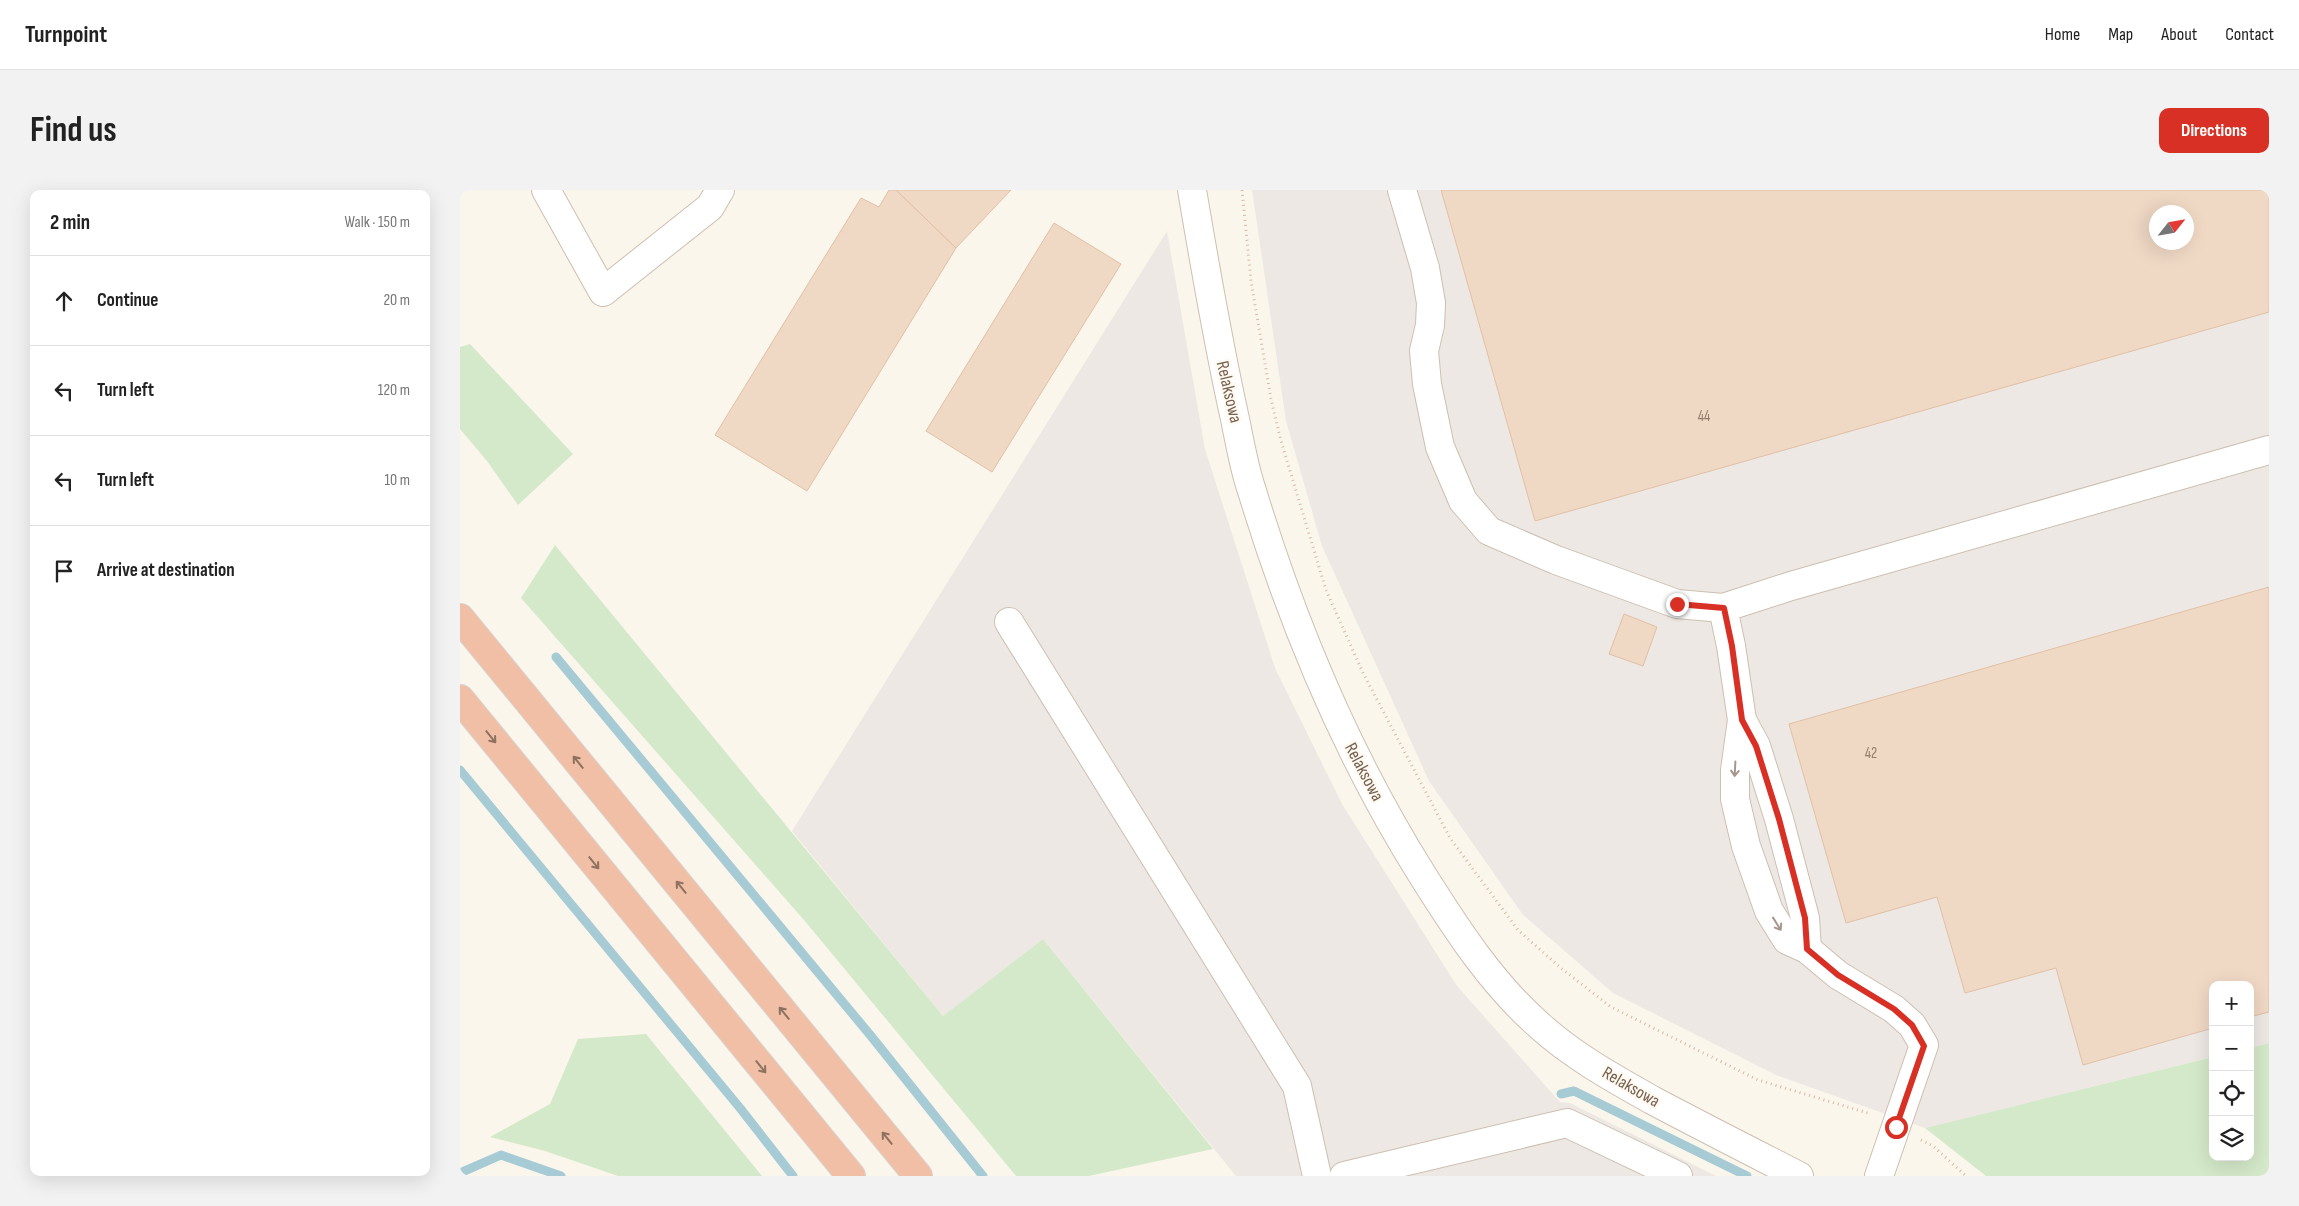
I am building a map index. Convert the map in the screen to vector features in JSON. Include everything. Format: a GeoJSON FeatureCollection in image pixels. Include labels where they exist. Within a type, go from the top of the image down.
{"type":"FeatureCollection","features":[{"type":"Feature","properties":{"kind":"highway"},"geometry":{"type":"LineString","coordinates":[[460,618],[918,1176]]}},
{"type":"Feature","properties":{"kind":"highway"},"geometry":{"type":"LineString","coordinates":[[460,700],[850,1176]]}},
{"type":"Feature","properties":{"kind":"street"},"geometry":{"type":"LineString","coordinates":[[546,190],[603,292],[710,207],[720,190]]}},
{"type":"Feature","properties":{"kind":"street","name":"Relaksowa"},"geometry":{"type":"LineString","coordinates":[[1192,190],[1217,341],[1251,488],[1293,616],[1347,741],[1402,842],[1460,934],[1501,988],[1539,1026],[1575,1054],[1613,1078],[1714,1134],[1799,1176]]}},
{"type":"Feature","properties":{"kind":"street"},"geometry":{"type":"LineString","coordinates":[[1402,190],[1425,268],[1431,302],[1430,325],[1424,351],[1429,393],[1440,448],[1463,501],[1489,531],[1556,560],[1677,604],[1724,608],[1829,575],[2269,450]]}},
{"type":"Feature","properties":{"kind":"street"},"geometry":{"type":"LineString","coordinates":[[1724,608],[1732,646],[1742,720],[1734,770],[1735,799],[1746,846],[1769,911],[1787,940],[1807,949],[1838,975],[1894,1009],[1912,1025],[1924,1046],[1879,1176]]}},
{"type":"Feature","properties":{"kind":"street"},"geometry":{"type":"LineString","coordinates":[[1009,622],[1296,1086],[1317,1176]]}},
{"type":"Feature","properties":{"kind":"street"},"geometry":{"type":"LineString","coordinates":[[1742,720],[1756,746],[1779,819],[1805,918],[1807,949]]}},
{"type":"Feature","properties":{"kind":"street"},"geometry":{"type":"LineString","coordinates":[[1344,1176],[1567,1123],[1678,1176]]}},
{"type":"Feature","properties":{"kind":"path"},"geometry":{"type":"LineString","coordinates":[[1242,190],[1251,281],[1271,399],[1326,590],[1363,673],[1450,838],[1518,930],[1562,969],[1611,1006],[1758,1080],[1872,1114],[1933,1146],[1966,1176]]}},
{"type":"Feature","properties":{"kind":"shaded area"},"geometry":{"type":"Polygon","coordinates":[[[1252,190],[2269,190],[2269,1043],[2254,1047],[2254,981],[2209,981],[2209,1058],[1925,1128],[1776,1075],[1613,993],[1523,915],[1429,781],[1322,546],[1286,421],[1252,190]]]}},
{"type":"Feature","properties":{"kind":"shaded area"},"geometry":{"type":"Polygon","coordinates":[[[1167,231],[1205,449],[1275,668],[1342,804],[1457,986],[1560,1102],[1570,1103],[1716,1176],[1236,1176],[1043,939],[943,1016],[792,831],[1167,231]]]}},
{"type":"Feature","properties":{"kind":"green space"},"geometry":{"type":"Polygon","coordinates":[[[470,344],[573,454],[518,505],[487,461],[460,429],[460,347],[470,344]]]}},
{"type":"Feature","properties":{"kind":"green space"},"geometry":{"type":"Polygon","coordinates":[[[555,545],[943,1016],[1043,939],[1213,1149],[1089,1176],[1016,1176],[804,920],[521,598],[555,545]]]}},
{"type":"Feature","properties":{"kind":"green space"},"geometry":{"type":"Polygon","coordinates":[[[646,1034],[762,1176],[618,1176],[545,1151],[490,1137],[550,1104],[578,1039],[646,1034]]]}},
{"type":"Feature","properties":{"kind":"green space"},"geometry":{"type":"Polygon","coordinates":[[[2269,1043],[2269,1176],[1986,1176],[1925,1128],[2209,1058],[2209,1161],[2254,1161],[2254,1047],[2269,1043]]]}},
{"type":"Feature","properties":{"kind":"building"},"geometry":{"type":"Polygon","coordinates":[[[889,190],[896,190],[956,248],[807,491],[715,435],[861,198],[879,207],[889,190]]]}},
{"type":"Feature","properties":{"kind":"building"},"geometry":{"type":"Polygon","coordinates":[[[896,190],[1011,190],[956,248],[896,190]]]}},
{"type":"Feature","properties":{"kind":"building"},"geometry":{"type":"Polygon","coordinates":[[[1441,190],[2269,190],[2269,312],[1535,521],[1441,190]]]}},
{"type":"Feature","properties":{"kind":"building"},"geometry":{"type":"Polygon","coordinates":[[[1054,223],[1121,264],[992,472],[926,431],[1054,223]]]}},
{"type":"Feature","properties":{"kind":"building"},"geometry":{"type":"Polygon","coordinates":[[[2269,587],[2269,1012],[2254,1016],[2254,981],[2209,981],[2209,1029],[2083,1065],[2056,968],[1965,993],[1937,897],[1846,923],[1789,724],[2269,587]]]}},
{"type":"Feature","properties":{"kind":"building"},"geometry":{"type":"Polygon","coordinates":[[[1624,614],[1657,627],[1643,666],[1609,654],[1624,614]]]}},
{"type":"Feature","properties":{"kind":"waterway"},"geometry":{"type":"LineString","coordinates":[[556,657],[871,1036],[983,1176]]}},
{"type":"Feature","properties":{"kind":"waterway"},"geometry":{"type":"LineString","coordinates":[[460,770],[740,1108],[793,1176]]}},
{"type":"Feature","properties":{"kind":"waterway"},"geometry":{"type":"LineString","coordinates":[[1561,1094],[1574,1091],[1747,1176]]}},
{"type":"Feature","properties":{"kind":"waterway"},"geometry":{"type":"LineString","coordinates":[[460,1173],[501,1155],[561,1176]]}},
{"type":"Feature","properties":{"kind":"route"},"geometry":{"type":"LineString","coordinates":[[1677,604],[1724,608],[1732,646],[1742,720],[1756,746],[1779,819],[1805,918],[1807,949],[1821,963],[1838,975],[1894,1009],[1912,1025],[1924,1046],[1896,1127]]}}]}
